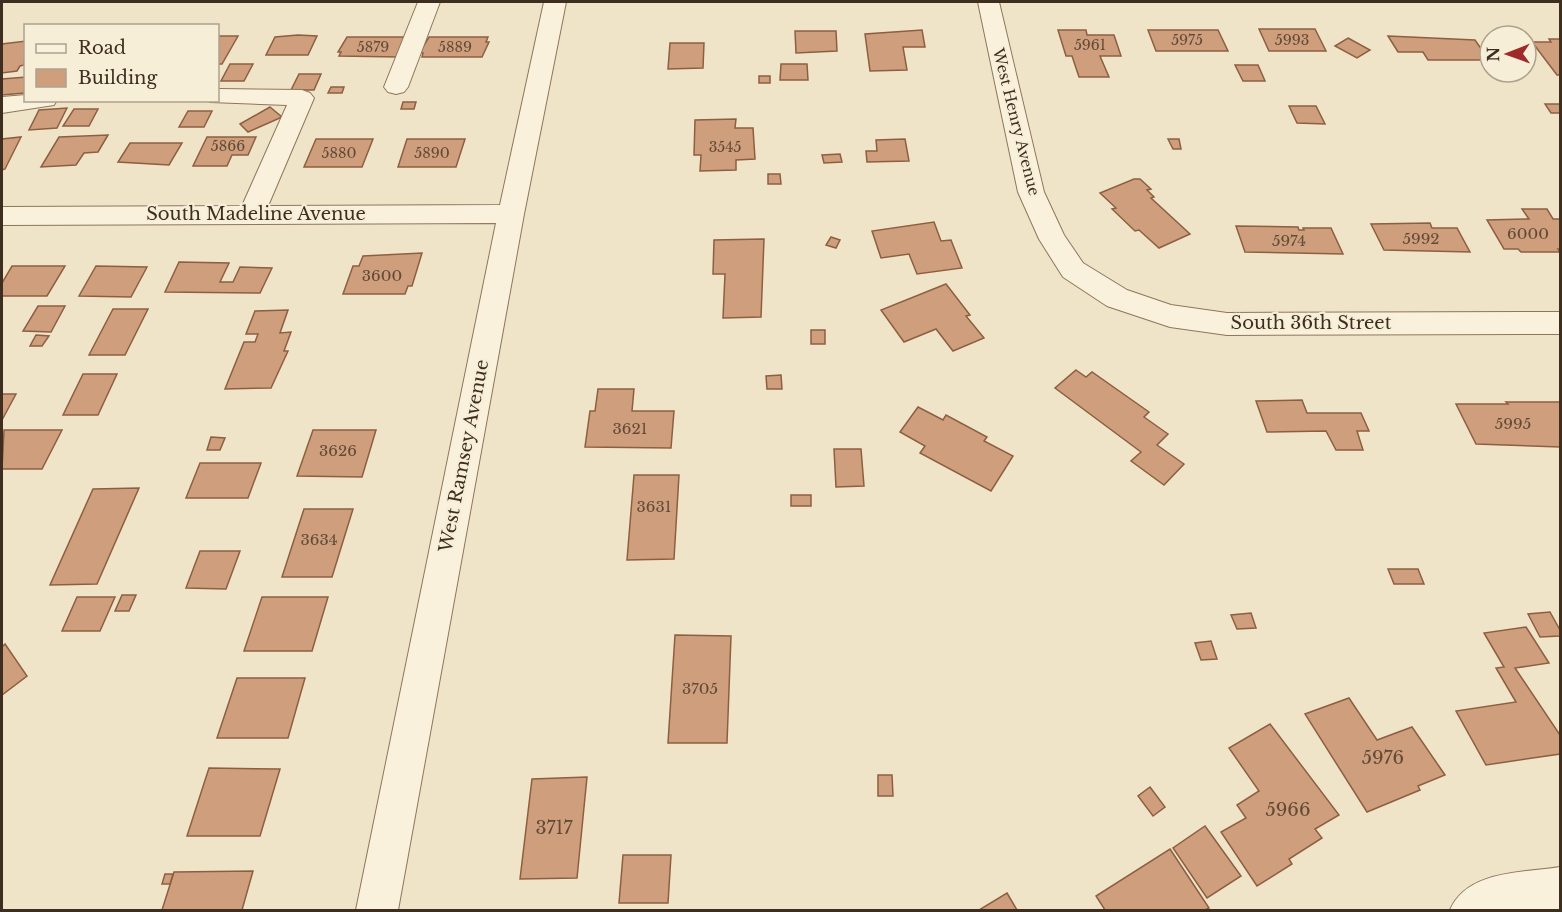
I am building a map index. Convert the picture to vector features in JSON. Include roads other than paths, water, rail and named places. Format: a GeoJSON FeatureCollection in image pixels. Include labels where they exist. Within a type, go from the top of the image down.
{"type":"FeatureCollection","features":[{"type":"Feature","properties":{"kind":"street"},"geometry":{"type":"LineString","coordinates":[[396,87],[429,2]]}},
{"type":"Feature","properties":{"kind":"street","name":"West Ramsey Avenue"},"geometry":{"type":"LineString","coordinates":[[377,910],[511,214],[555,2]]}},
{"type":"Feature","properties":{"kind":"street","name":"West Henry Avenue"},"geometry":{"type":"LineString","coordinates":[[988,2],[1031,192],[1052,239],[1073,270]]}},
{"type":"Feature","properties":{"kind":"street"},"geometry":{"type":"LineString","coordinates":[[219,97],[302,98],[251,215]]}},
{"type":"Feature","properties":{"kind":"street"},"geometry":{"type":"LineString","coordinates":[[2,105],[28,102]]}},
{"type":"Feature","properties":{"kind":"street","name":"South Madeline Avenue"},"geometry":{"type":"LineString","coordinates":[[2,216],[511,214]]}},
{"type":"Feature","properties":{"kind":"street","name":"South 36th Street"},"geometry":{"type":"LineString","coordinates":[[1073,270],[1117,298],[1170,316],[1227,324],[1560,323]]}},
{"type":"Feature","properties":{"kind":"street"},"geometry":{"type":"LineString","coordinates":[[1471,910],[1489,898],[1560,888]]}}]}
